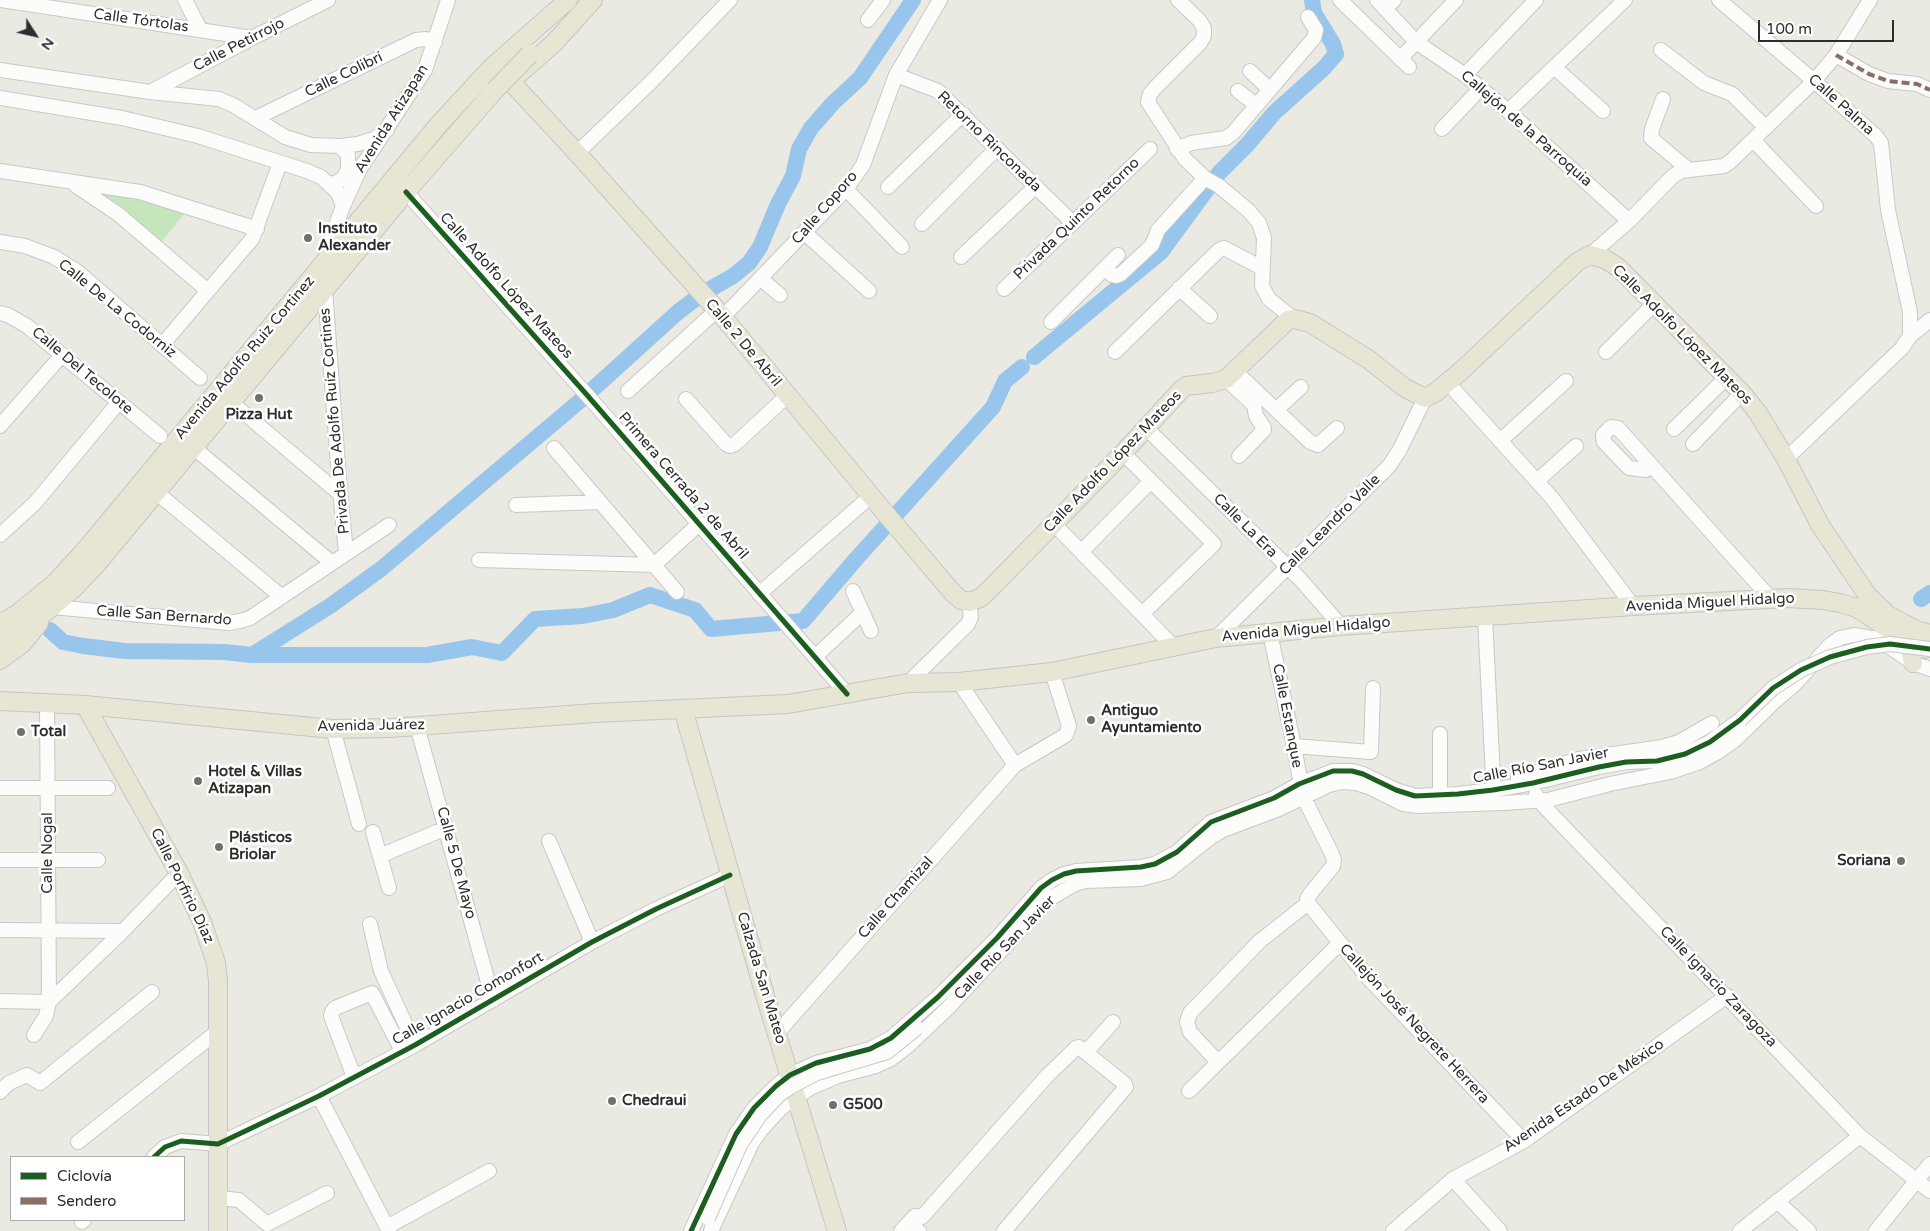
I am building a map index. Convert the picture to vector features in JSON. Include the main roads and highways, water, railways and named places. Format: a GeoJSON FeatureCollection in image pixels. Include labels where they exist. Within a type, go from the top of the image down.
{"type":"FeatureCollection","features":[{"type":"Feature","properties":{"kind":"main road","name":"Avenida Adolfo Ruiz Cortinez"},"geometry":{"type":"LineString","coordinates":[[0,624],[17,614],[54,584],[88,548],[216,391],[320,270],[381,192],[440,123],[491,68],[568,0]]}},
{"type":"Feature","properties":{"kind":"main road","name":"Avenida Adolfo Ruiz Cortinez"},"geometry":{"type":"LineString","coordinates":[[0,641],[43,615],[73,590],[406,192],[495,90],[530,54],[593,0]]}},
{"type":"Feature","properties":{"kind":"main road"},"geometry":{"type":"LineString","coordinates":[[577,153],[571,139],[521,84],[518,76],[520,72],[554,43],[593,0]]}},
{"type":"Feature","properties":{"kind":"main road","name":"Calle 2 De Abril"},"geometry":{"type":"LineString","coordinates":[[513,84],[720,314],[953,593],[961,600],[969,602]]}},
{"type":"Feature","properties":{"kind":"main road"},"geometry":{"type":"LineString","coordinates":[[381,192],[447,129]]}},
{"type":"Feature","properties":{"kind":"main road","name":"Calle Adolfo López Mateos"},"geometry":{"type":"LineString","coordinates":[[969,602],[980,598],[988,591],[1186,386],[1212,383],[1230,374],[1288,320],[1294,319],[1310,323],[1368,359],[1405,388],[1425,398],[1431,396],[1448,382],[1577,262],[1590,256],[1605,258],[1619,268],[1742,393],[1758,413],[1786,459],[1820,525],[1868,596],[1888,615],[1916,630],[1930,634]]}},
{"type":"Feature","properties":{"kind":"main road"},"geometry":{"type":"LineString","coordinates":[[1840,603],[1852,597],[1856,586],[1853,574]]}},
{"type":"Feature","properties":{"kind":"main road","name":"Avenida Miguel Hidalgo"},"geometry":{"type":"LineString","coordinates":[[690,714],[788,704],[908,683],[959,682],[1052,672],[1216,638],[1341,626],[1633,606],[1761,594],[1840,603],[1857,608],[1906,640],[1926,661]]}},
{"type":"Feature","properties":{"kind":"main road"},"geometry":{"type":"LineString","coordinates":[[0,660],[23,643],[43,615]]}},
{"type":"Feature","properties":{"kind":"main road"},"geometry":{"type":"LineString","coordinates":[[1878,639],[1906,640]]}},
{"type":"Feature","properties":{"kind":"main road","name":"Avenida Juárez"},"geometry":{"type":"LineString","coordinates":[[0,701],[85,705],[333,729],[417,726],[595,713],[690,714]]}},
{"type":"Feature","properties":{"kind":"main road","name":"Calle Porfirio Díaz"},"geometry":{"type":"LineString","coordinates":[[85,705],[179,873],[208,935],[216,963],[218,981],[218,1231]]}},
{"type":"Feature","properties":{"kind":"main road","name":"Calzada San Mateo"},"geometry":{"type":"LineString","coordinates":[[690,714],[730,875],[837,1231]]}},
{"type":"Feature","properties":{"kind":"waterway"},"geometry":{"type":"LineString","coordinates":[[707,291],[733,276],[749,263],[760,247],[778,204],[793,176],[799,149],[811,128],[833,103],[860,78],[913,0]]}},
{"type":"Feature","properties":{"kind":"waterway"},"geometry":{"type":"LineString","coordinates":[[1034,357],[1161,252],[1219,173],[1247,145],[1274,113],[1324,68],[1336,54],[1333,44],[1314,13],[1312,0]]}},
{"type":"Feature","properties":{"kind":"waterway"},"geometry":{"type":"LineString","coordinates":[[592,390],[678,312],[698,297]]}},
{"type":"Feature","properties":{"kind":"waterway"},"geometry":{"type":"LineString","coordinates":[[790,622],[803,621],[856,559],[993,407],[1005,381],[1022,367]]}},
{"type":"Feature","properties":{"kind":"waterway"},"geometry":{"type":"LineString","coordinates":[[50,630],[63,642],[83,646],[125,651],[224,652],[252,655],[330,606],[381,569],[581,400]]}},
{"type":"Feature","properties":{"kind":"waterway"},"geometry":{"type":"LineString","coordinates":[[1921,599],[1930,593]]}},
{"type":"Feature","properties":{"kind":"waterway"},"geometry":{"type":"LineString","coordinates":[[252,655],[427,655],[472,647],[502,653],[535,619],[583,616],[613,610],[650,595],[695,610],[711,629],[779,623]]}},
{"type":"Feature","properties":{"kind":"tunnel"},"geometry":{"type":"LineString","coordinates":[[447,129],[494,78],[504,77],[513,84]]}},
{"type":"Feature","properties":{"kind":"place","name":"Instituto Alexander"},"geometry":{"type":"Point","coordinates":[308,238]}},
{"type":"Feature","properties":{"kind":"place","name":"Pizza Hut"},"geometry":{"type":"Point","coordinates":[259,398]}},
{"type":"Feature","properties":{"kind":"place","name":"Antiguo Ayuntamiento"},"geometry":{"type":"Point","coordinates":[1091,720]}},
{"type":"Feature","properties":{"kind":"place","name":"Total"},"geometry":{"type":"Point","coordinates":[21,732]}},
{"type":"Feature","properties":{"kind":"place","name":"Hotel & Villas Atizapan"},"geometry":{"type":"Point","coordinates":[198,781]}},
{"type":"Feature","properties":{"kind":"place","name":"Plásticos Briolar"},"geometry":{"type":"Point","coordinates":[219,847]}},
{"type":"Feature","properties":{"kind":"place","name":"Soriana"},"geometry":{"type":"Point","coordinates":[1901,861]}},
{"type":"Feature","properties":{"kind":"place","name":"Chedraui"},"geometry":{"type":"Point","coordinates":[612,1101]}},
{"type":"Feature","properties":{"kind":"place","name":"G500"},"geometry":{"type":"Point","coordinates":[833,1105]}}]}
